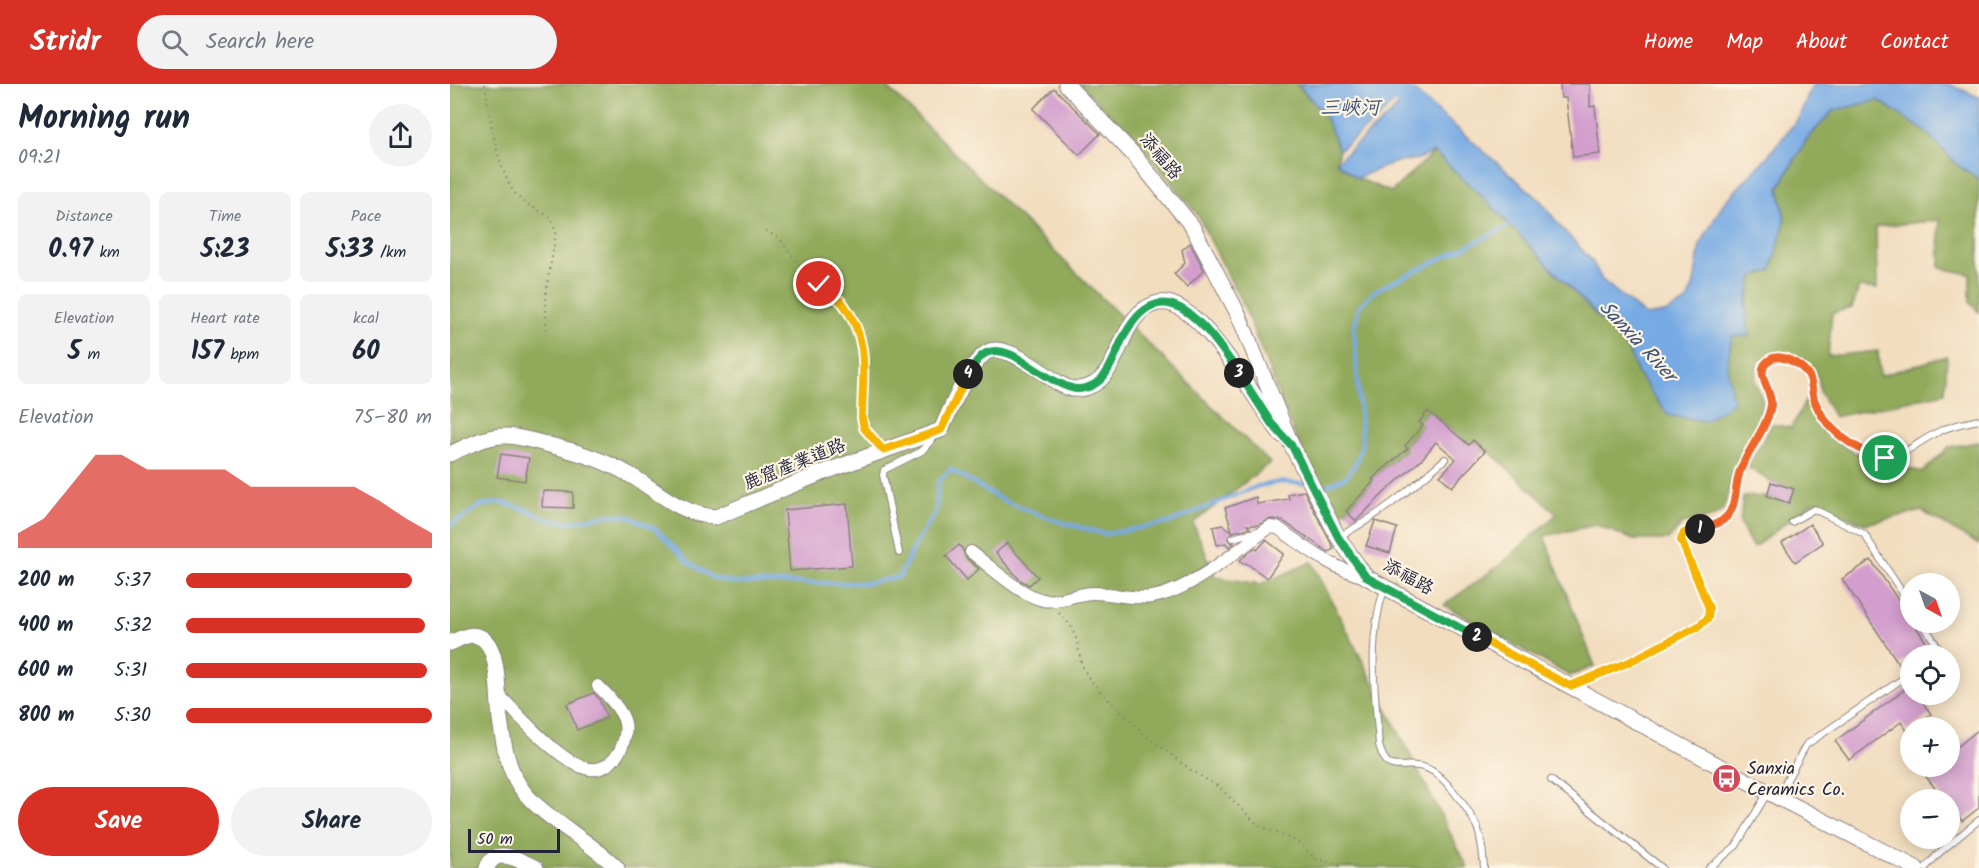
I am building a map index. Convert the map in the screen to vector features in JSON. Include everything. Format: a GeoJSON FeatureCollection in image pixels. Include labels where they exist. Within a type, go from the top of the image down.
{"type":"FeatureCollection","features":[{"type":"Feature","properties":{"kind":"street","name":"添福路"},"geometry":{"type":"LineString","coordinates":[[1066,84],[1133,154],[1192,226],[1239,316],[1292,446],[1338,537],[1366,577],[1916,868]]}},
{"type":"Feature","properties":{"kind":"street"},"geometry":{"type":"LineString","coordinates":[[941,430],[974,363],[987,351],[1005,352],[1025,361],[1073,390],[1094,386],[1112,364],[1130,325],[1140,314],[1160,303],[1184,309],[1196,320],[1220,347],[1252,391],[1271,423],[1292,446]]}},
{"type":"Feature","properties":{"kind":"street","name":"鹿窟產業道路"},"geometry":{"type":"LineString","coordinates":[[450,454],[492,437],[505,435],[522,438],[578,452],[603,461],[630,475],[685,510],[703,516],[716,517],[819,474],[941,430]]}},
{"type":"Feature","properties":{"kind":"street"},"geometry":{"type":"LineString","coordinates":[[971,552],[1012,583],[1044,600],[1091,593],[1152,597],[1172,591],[1202,575],[1270,527],[1278,528],[1334,566],[1366,577]]}},
{"type":"Feature","properties":{"kind":"street"},"geometry":{"type":"LineString","coordinates":[[450,643],[470,635],[485,639],[493,655],[504,744],[520,787],[541,808],[617,868]]}},
{"type":"Feature","properties":{"kind":"street"},"geometry":{"type":"LineString","coordinates":[[498,694],[556,750],[582,767],[592,770],[605,766],[621,753],[626,738],[625,721],[609,697],[598,686]]}},
{"type":"Feature","properties":{"kind":"street"},"geometry":{"type":"LineString","coordinates":[[487,868],[493,858],[501,855],[536,868]]}},
{"type":"Feature","properties":{"kind":"lane"},"geometry":{"type":"LineString","coordinates":[[1570,686],[1627,663],[1699,626],[1708,618],[1709,608],[1683,547],[1682,536],[1689,531],[1720,523],[1728,516],[1739,473],[1759,435],[1771,403],[1762,371],[1771,359],[1784,358],[1807,373],[1811,379],[1819,411],[1842,438],[1855,448],[1870,454],[1891,458],[1950,426],[1979,420]]}},
{"type":"Feature","properties":{"kind":"lane"},"geometry":{"type":"LineString","coordinates":[[900,553],[884,470],[922,451],[941,430]]}},
{"type":"Feature","properties":{"kind":"lane"},"geometry":{"type":"LineString","coordinates":[[1338,537],[1380,513],[1402,497],[1445,459]]}},
{"type":"Feature","properties":{"kind":"lane"},"geometry":{"type":"LineString","coordinates":[[1792,522],[1814,509],[1864,534],[1900,589]]}},
{"type":"Feature","properties":{"kind":"lane"},"geometry":{"type":"LineString","coordinates":[[1233,538],[1270,527]]}},
{"type":"Feature","properties":{"kind":"lane"},"geometry":{"type":"LineString","coordinates":[[1384,588],[1378,609],[1372,662],[1382,757],[1390,764],[1416,765],[1427,768],[1448,785],[1477,828],[1483,851],[1484,868]]}},
{"type":"Feature","properties":{"kind":"lane"},"geometry":{"type":"LineString","coordinates":[[1709,868],[1736,846],[1806,745],[1900,681]]}},
{"type":"Feature","properties":{"kind":"lane"},"geometry":{"type":"LineString","coordinates":[[1551,780],[1662,868]]}},
{"type":"Feature","properties":{"kind":"lane"},"geometry":{"type":"LineString","coordinates":[[1925,868],[1939,853],[1979,820]]}},
{"type":"Feature","properties":{"kind":"path"},"geometry":{"type":"LineString","coordinates":[[485,84],[493,132],[507,179],[520,199],[552,219],[556,233],[546,292],[546,331]]}},
{"type":"Feature","properties":{"kind":"path"},"geometry":{"type":"LineString","coordinates":[[766,231],[780,239],[819,284],[843,304],[857,330],[864,356],[862,418],[864,428],[883,450]]}},
{"type":"Feature","properties":{"kind":"path"},"geometry":{"type":"LineString","coordinates":[[1044,600],[1071,626],[1077,641],[1082,666],[1088,677],[1145,735],[1192,771],[1219,787],[1258,825],[1298,842],[1316,858],[1344,868]]}},
{"type":"Feature","properties":{"kind":"green space"},"geometry":{"type":"Polygon","coordinates":[[[450,84],[884,84],[1270,463],[1193,523],[1216,577],[1261,584],[1312,562],[1468,868],[450,868],[450,84]]]}},
{"type":"Feature","properties":{"kind":"green space"},"geometry":{"type":"Polygon","coordinates":[[[1079,84],[1297,84],[1325,116],[1339,150],[1336,162],[1357,178],[1391,192],[1434,152],[1487,201],[1627,347],[1638,374],[1733,401],[1727,366],[1732,335],[1749,336],[1746,310],[1753,275],[1771,271],[1785,220],[1779,187],[1807,139],[1833,111],[1878,100],[1926,132],[1959,166],[1979,179],[1979,312],[1970,303],[1970,274],[1940,268],[1939,220],[1876,227],[1877,289],[1859,287],[1852,308],[1832,313],[1828,356],[1878,351],[1880,376],[1947,356],[1945,393],[1834,417],[1820,392],[1819,379],[1802,358],[1780,351],[1758,361],[1755,380],[1763,402],[1755,429],[1737,463],[1723,510],[1711,518],[1682,524],[1668,540],[1634,540],[1596,525],[1544,536],[1595,666],[1570,676],[1444,605],[1501,564],[1557,514],[1491,453],[1485,451],[1473,440],[1469,445],[1428,411],[1420,421],[1423,425],[1405,446],[1405,450],[1372,479],[1371,484],[1346,511],[1334,512],[1293,431],[1245,309],[1197,214],[1135,138],[1079,84]]]}},
{"type":"Feature","properties":{"kind":"green space"},"geometry":{"type":"Polygon","coordinates":[[[1806,400],[1829,433],[1841,444],[1854,452],[1885,463],[1923,472],[1949,447],[1979,442],[1979,545],[1922,511],[1865,524],[1813,502],[1753,548],[1740,523],[1743,497],[1767,496],[1788,503],[1793,489],[1771,482],[1748,467],[1772,424],[1791,428],[1806,400]]]}},
{"type":"Feature","properties":{"kind":"water","name":"三峽河"},"geometry":{"type":"Polygon","coordinates":[[[1298,84],[1410,84],[1380,117],[1339,150],[1325,116],[1298,84]]]}},
{"type":"Feature","properties":{"kind":"water"},"geometry":{"type":"Polygon","coordinates":[[[1813,84],[1948,84],[1979,97],[1979,179],[1959,166],[1926,132],[1878,100],[1833,111],[1807,139],[1779,187],[1785,220],[1771,271],[1753,276],[1746,305],[1749,336],[1732,336],[1727,366],[1733,402],[1705,421],[1668,415],[1638,374],[1627,347],[1487,201],[1434,152],[1418,159],[1396,162],[1357,178],[1336,162],[1392,113],[1413,90],[1541,201],[1558,224],[1592,261],[1602,280],[1646,316],[1665,313],[1687,301],[1694,284],[1700,245],[1723,204],[1766,158],[1798,119],[1813,84]]]}},
{"type":"Feature","properties":{"kind":"building"},"geometry":{"type":"Polygon","coordinates":[[[1560,84],[1590,84],[1590,107],[1595,106],[1600,154],[1573,157],[1566,98],[1561,98],[1560,84]]]}},
{"type":"Feature","properties":{"kind":"building"},"geometry":{"type":"Polygon","coordinates":[[[1054,88],[1100,134],[1079,155],[1033,109],[1054,88]]]}},
{"type":"Feature","properties":{"kind":"building"},"geometry":{"type":"Polygon","coordinates":[[[1190,243],[1204,270],[1187,287],[1174,274],[1185,263],[1182,250],[1190,243]]]}},
{"type":"Feature","properties":{"kind":"building"},"geometry":{"type":"Polygon","coordinates":[[[1428,411],[1469,445],[1473,440],[1485,451],[1452,487],[1440,476],[1456,459],[1436,442],[1422,459],[1356,521],[1346,511],[1374,481],[1372,479],[1408,448],[1405,446],[1423,425],[1419,422],[1428,411]]]}},
{"type":"Feature","properties":{"kind":"building"},"geometry":{"type":"Polygon","coordinates":[[[501,454],[529,458],[525,481],[497,477],[501,454]]]}},
{"type":"Feature","properties":{"kind":"building"},"geometry":{"type":"Polygon","coordinates":[[[1771,482],[1794,489],[1789,503],[1767,496],[1771,482]]]}},
{"type":"Feature","properties":{"kind":"building"},"geometry":{"type":"Polygon","coordinates":[[[543,491],[573,492],[573,508],[542,507],[543,491]]]}},
{"type":"Feature","properties":{"kind":"building"},"geometry":{"type":"Polygon","coordinates":[[[1304,491],[1334,549],[1328,552],[1283,521],[1271,519],[1258,525],[1247,525],[1250,528],[1233,532],[1228,539],[1234,543],[1229,547],[1226,543],[1217,545],[1213,527],[1223,525],[1232,531],[1225,508],[1256,497],[1257,504],[1289,499],[1288,494],[1304,491]]]}},
{"type":"Feature","properties":{"kind":"building"},"geometry":{"type":"Polygon","coordinates":[[[847,504],[852,566],[790,571],[785,510],[847,504]]]}},
{"type":"Feature","properties":{"kind":"building"},"geometry":{"type":"Polygon","coordinates":[[[1375,521],[1397,528],[1390,553],[1366,546],[1375,521]]]}},
{"type":"Feature","properties":{"kind":"building"},"geometry":{"type":"Polygon","coordinates":[[[1810,524],[1823,543],[1795,562],[1782,543],[1810,524]]]}},
{"type":"Feature","properties":{"kind":"building"},"geometry":{"type":"Polygon","coordinates":[[[1266,540],[1284,554],[1267,578],[1240,560],[1255,548],[1257,550],[1266,540]]]}},
{"type":"Feature","properties":{"kind":"building"},"geometry":{"type":"Polygon","coordinates":[[[1007,543],[1038,577],[1029,585],[1020,580],[996,553],[1007,543]]]}},
{"type":"Feature","properties":{"kind":"building"},"geometry":{"type":"Polygon","coordinates":[[[959,545],[966,558],[979,569],[967,580],[946,556],[959,545]]]}},
{"type":"Feature","properties":{"kind":"building"},"geometry":{"type":"Polygon","coordinates":[[[1871,560],[1900,603],[1900,633],[1920,633],[1928,645],[1900,645],[1899,664],[1842,579],[1871,560]]]}},
{"type":"Feature","properties":{"kind":"building"},"geometry":{"type":"Polygon","coordinates":[[[594,693],[607,718],[577,730],[567,704],[594,693]]]}},
{"type":"Feature","properties":{"kind":"building"},"geometry":{"type":"Polygon","coordinates":[[[1900,693],[1900,705],[1925,705],[1931,714],[1927,717],[1900,717],[1900,723],[1849,760],[1835,741],[1900,693]]]}},
{"type":"Feature","properties":{"kind":"building"},"geometry":{"type":"Polygon","coordinates":[[[1979,729],[1979,808],[1962,821],[1960,819],[1960,789],[1936,789],[1926,777],[1960,777],[1960,745],[1979,729]]]}},
{"type":"Feature","properties":{"kind":"waterway","name":"Sanxia River"},"geometry":{"type":"LineString","coordinates":[[1390,84],[1427,117]]}},
{"type":"Feature","properties":{"kind":"waterway"},"geometry":{"type":"LineString","coordinates":[[1317,485],[1325,486],[1346,477],[1356,463],[1362,444],[1354,329],[1359,306],[1376,290],[1513,224]]}},
{"type":"Feature","properties":{"kind":"waterway"},"geometry":{"type":"LineString","coordinates":[[450,526],[480,506],[499,502],[525,509],[549,520],[570,522],[608,515],[628,516],[657,530],[688,562],[713,578],[734,583],[867,583],[899,577],[936,511],[938,482],[950,469],[1004,501],[1057,521],[1105,534],[1168,523],[1258,486],[1280,482],[1307,484]]}},
{"type":"Feature","properties":{"kind":"place","name":"Sanxia Ceramics Co."},"geometry":{"type":"Point","coordinates":[1726,779]}},
{"type":"Feature","properties":{"kind":"route"},"geometry":{"type":"LineString","coordinates":[[819,284],[843,304],[857,330],[864,356],[862,418],[864,428],[883,450],[941,430],[974,363],[987,351],[1005,352],[1025,361],[1073,390],[1082,389],[1094,386],[1101,380],[1112,364],[1130,325],[1140,314],[1160,303],[1184,309],[1220,347],[1252,391],[1271,423],[1292,446],[1338,537],[1366,577],[1570,686],[1627,663],[1699,626],[1708,618],[1709,608],[1681,540],[1684,533],[1720,523],[1731,510],[1739,473],[1759,435],[1771,403],[1762,371],[1771,359],[1784,358],[1802,368],[1811,379],[1819,411],[1842,438],[1855,448],[1885,458]]}}]}
